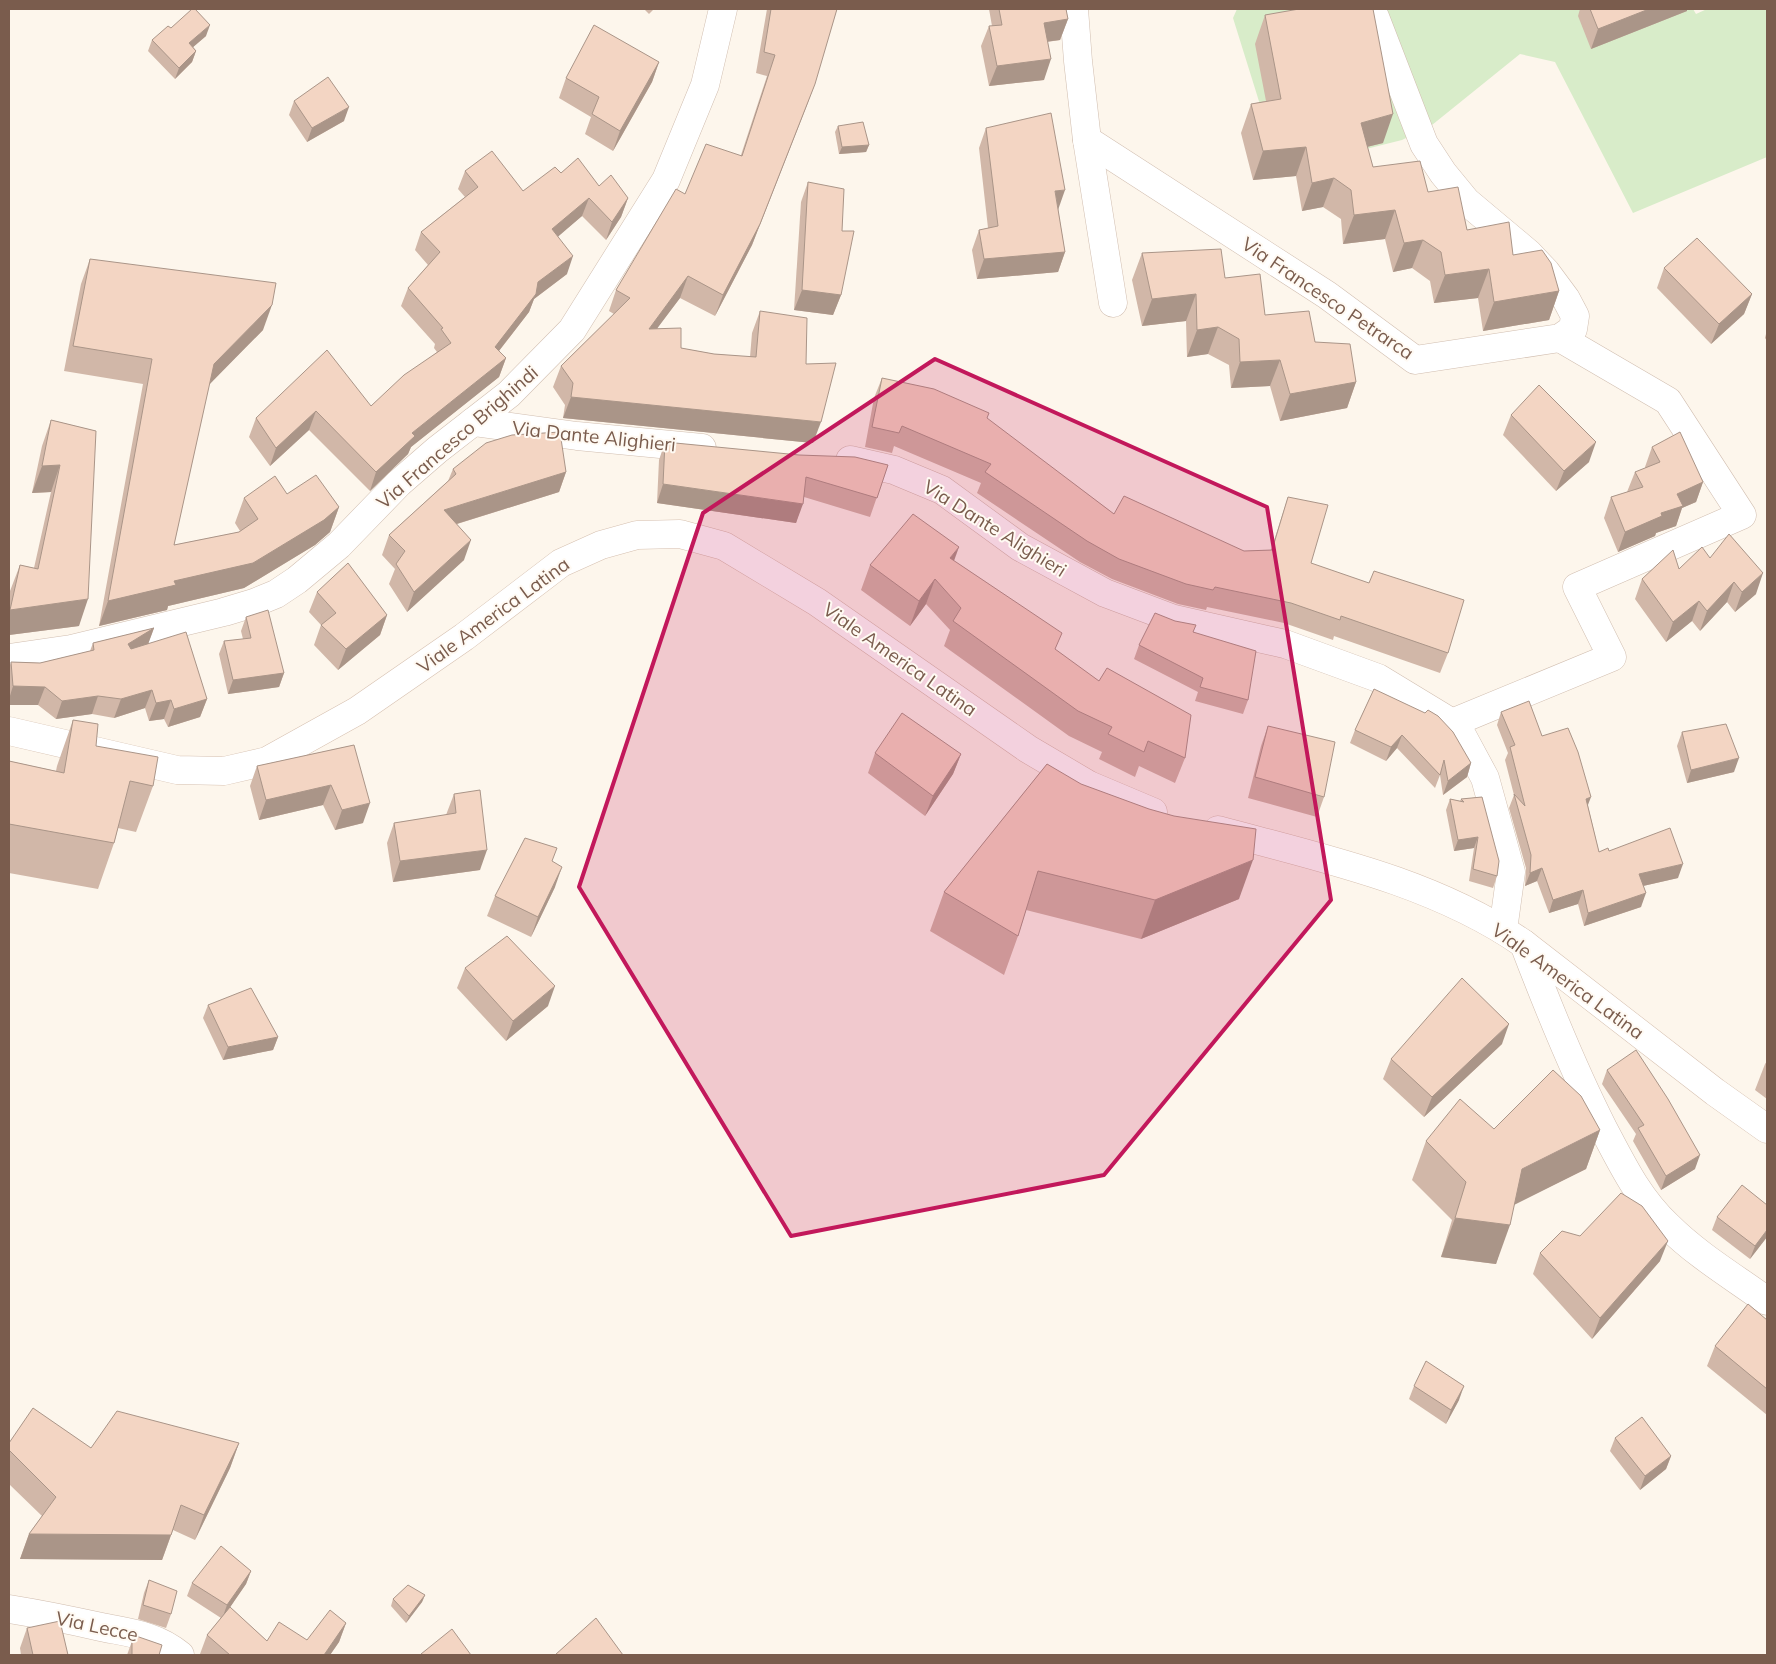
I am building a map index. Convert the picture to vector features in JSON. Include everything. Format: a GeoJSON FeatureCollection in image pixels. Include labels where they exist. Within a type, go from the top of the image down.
{"type":"FeatureCollection","features":[{"type":"Feature","properties":{"kind":"street","name":"Via Francesco Brighindi"},"geometry":{"type":"LineString","coordinates":[[9,658],[71,649],[224,612],[276,594],[297,580],[339,545],[399,483],[509,394],[572,330],[666,180],[705,85],[723,9]]}},
{"type":"Feature","properties":{"kind":"street"},"geometry":{"type":"LineString","coordinates":[[1074,9],[1087,140],[1113,303]]}},
{"type":"Feature","properties":{"kind":"street"},"geometry":{"type":"LineString","coordinates":[[1367,9],[1375,17],[1424,144],[1443,173],[1466,201],[1528,252],[1566,299],[1575,316],[1573,329],[1560,338],[1668,401],[1742,515],[1577,586],[1612,657],[1452,723]]}},
{"type":"Feature","properties":{"kind":"street","name":"Via Francesco Petrarca"},"geometry":{"type":"LineString","coordinates":[[1087,140],[1327,296],[1415,360],[1560,338]]}},
{"type":"Feature","properties":{"kind":"street","name":"Via Dante Alighieri"},"geometry":{"type":"LineString","coordinates":[[473,422],[577,436],[725,451]]}},
{"type":"Feature","properties":{"kind":"street","name":"Via Dante Alighieri"},"geometry":{"type":"LineString","coordinates":[[822,459],[850,460],[894,470],[942,490],[1020,547],[1105,593],[1174,619],[1286,644],[1378,678],[1457,726],[1485,778],[1511,872],[1513,937]]}},
{"type":"Feature","properties":{"kind":"street","name":"Viale America Latina"},"geometry":{"type":"LineString","coordinates":[[9,731],[177,770],[224,771],[267,761],[357,711],[464,637],[561,563],[601,545],[637,535],[680,534],[724,546],[817,602],[1028,749],[1088,785],[1154,813],[1342,863],[1436,897],[1513,937],[1715,1092],[1767,1129]]}},
{"type":"Feature","properties":{"kind":"street"},"geometry":{"type":"LineString","coordinates":[[1513,937],[1557,1028],[1585,1093],[1630,1180],[1646,1202],[1668,1226],[1700,1253],[1767,1301]]}},
{"type":"Feature","properties":{"kind":"street","name":"Via Lecce"},"geometry":{"type":"LineString","coordinates":[[9,1609],[71,1619],[134,1633],[166,1644],[180,1655]]}},
{"type":"Feature","properties":{"kind":"highlighted area"},"geometry":{"type":"Polygon","coordinates":[[[935,359],[1267,507],[1331,900],[1104,1175],[791,1236],[579,887],[703,513],[935,359]]]}},
{"type":"Feature","properties":{"kind":"green space"},"geometry":{"type":"Polygon","coordinates":[[[1237,9],[1693,9],[1696,14],[1707,9],[1767,9],[1767,157],[1633,213],[1555,62],[1520,54],[1432,125],[1402,140],[1324,156],[1267,127],[1233,18],[1237,9]]]}},
{"type":"Feature","properties":{"kind":"building"},"geometry":{"type":"Polygon","coordinates":[[[192,9],[195,9],[210,25],[189,43],[196,51],[179,68],[152,40],[168,26],[171,28],[192,9]]]}},
{"type":"Feature","properties":{"kind":"building"},"geometry":{"type":"Polygon","coordinates":[[[771,9],[837,9],[815,84],[760,224],[723,295],[688,276],[649,329],[681,328],[681,348],[714,354],[756,357],[760,311],[807,318],[806,364],[836,363],[821,422],[571,397],[573,383],[561,366],[630,298],[616,290],[676,189],[685,194],[706,144],[742,156],[775,55],[764,52],[771,9]]]}},
{"type":"Feature","properties":{"kind":"building"},"geometry":{"type":"Polygon","coordinates":[[[999,9],[1066,9],[1068,19],[1044,23],[1051,59],[997,66],[989,26],[1002,25],[999,9]]]}},
{"type":"Feature","properties":{"kind":"building"},"geometry":{"type":"Polygon","coordinates":[[[1299,9],[1373,9],[1393,114],[1361,123],[1373,167],[1420,161],[1428,192],[1458,187],[1467,230],[1509,222],[1513,255],[1542,250],[1551,263],[1559,291],[1494,302],[1489,269],[1445,275],[1441,252],[1423,240],[1404,243],[1395,210],[1354,215],[1351,190],[1334,178],[1312,183],[1306,147],[1263,151],[1251,104],[1281,99],[1265,15],[1299,9]]]}},
{"type":"Feature","properties":{"kind":"building"},"geometry":{"type":"Polygon","coordinates":[[[1590,9],[1649,9],[1598,29],[1590,9]]]}},
{"type":"Feature","properties":{"kind":"building"},"geometry":{"type":"Polygon","coordinates":[[[594,25],[659,62],[620,131],[592,114],[599,97],[566,78],[594,25]]]}},
{"type":"Feature","properties":{"kind":"building"},"geometry":{"type":"Polygon","coordinates":[[[328,77],[349,107],[312,128],[294,101],[328,77]]]}},
{"type":"Feature","properties":{"kind":"building"},"geometry":{"type":"Polygon","coordinates":[[[1051,113],[1065,190],[1055,191],[1065,252],[984,259],[979,230],[998,226],[986,128],[1051,113]]]}},
{"type":"Feature","properties":{"kind":"building"},"geometry":{"type":"Polygon","coordinates":[[[863,122],[869,145],[842,147],[838,126],[863,122]]]}},
{"type":"Feature","properties":{"kind":"building"},"geometry":{"type":"Polygon","coordinates":[[[492,151],[523,191],[555,167],[561,173],[578,158],[599,186],[611,175],[628,198],[612,222],[589,198],[552,229],[573,256],[538,282],[536,294],[495,347],[506,358],[412,433],[415,436],[376,472],[316,411],[276,448],[256,418],[327,350],[371,406],[404,375],[451,343],[441,329],[443,328],[408,288],[440,252],[421,232],[478,187],[465,171],[492,151]]]}},
{"type":"Feature","properties":{"kind":"building"},"geometry":{"type":"Polygon","coordinates":[[[808,182],[844,189],[842,231],[854,231],[841,295],[802,290],[808,182]]]}},
{"type":"Feature","properties":{"kind":"building"},"geometry":{"type":"Polygon","coordinates":[[[1697,238],[1752,294],[1719,324],[1664,268],[1697,238]]]}},
{"type":"Feature","properties":{"kind":"building"},"geometry":{"type":"Polygon","coordinates":[[[1221,249],[1225,278],[1260,274],[1265,315],[1309,311],[1315,342],[1350,344],[1356,382],[1290,394],[1280,360],[1240,362],[1239,339],[1218,327],[1197,330],[1196,294],[1152,299],[1142,253],[1221,249]]]}},
{"type":"Feature","properties":{"kind":"building"},"geometry":{"type":"Polygon","coordinates":[[[90,259],[276,283],[272,305],[214,364],[174,545],[239,532],[258,519],[244,498],[275,476],[287,494],[316,475],[339,507],[324,520],[253,563],[174,581],[176,585],[108,601],[152,359],[73,346],[90,259]]]}},
{"type":"Feature","properties":{"kind":"building"},"geometry":{"type":"Polygon","coordinates":[[[882,378],[934,389],[989,413],[987,418],[1114,514],[1124,496],[1244,551],[1272,550],[1288,497],[1328,505],[1311,563],[1369,583],[1374,571],[1464,600],[1448,653],[1341,616],[1340,620],[1291,603],[1215,587],[1213,590],[1186,584],[1119,559],[1087,541],[985,472],[991,464],[902,426],[899,433],[872,427],[882,378]]]}},
{"type":"Feature","properties":{"kind":"building"},"geometry":{"type":"Polygon","coordinates":[[[1539,385],[1596,442],[1564,471],[1511,415],[1539,385]]]}},
{"type":"Feature","properties":{"kind":"building"},"geometry":{"type":"Polygon","coordinates":[[[51,420],[96,431],[88,599],[10,610],[20,565],[38,569],[60,465],[42,466],[51,420]]]}},
{"type":"Feature","properties":{"kind":"building"},"geometry":{"type":"Polygon","coordinates":[[[560,432],[566,472],[444,510],[471,540],[414,592],[396,564],[405,551],[389,535],[456,474],[453,469],[486,443],[512,435],[560,432]]]}},
{"type":"Feature","properties":{"kind":"building"},"geometry":{"type":"Polygon","coordinates":[[[1680,432],[1703,482],[1677,494],[1683,506],[1661,513],[1662,516],[1625,532],[1611,497],[1643,487],[1635,472],[1660,462],[1652,447],[1680,432]]]}},
{"type":"Feature","properties":{"kind":"building"},"geometry":{"type":"Polygon","coordinates":[[[665,442],[799,455],[855,457],[888,465],[877,498],[806,477],[803,504],[663,484],[665,442]]]}},
{"type":"Feature","properties":{"kind":"building"},"geometry":{"type":"Polygon","coordinates":[[[913,514],[959,547],[950,558],[1062,633],[1055,649],[1099,681],[1107,668],[1191,715],[1185,758],[1148,741],[1144,752],[1108,734],[1112,727],[1078,711],[953,621],[961,608],[935,579],[919,601],[870,565],[913,514]]]}},
{"type":"Feature","properties":{"kind":"building"},"geometry":{"type":"Polygon","coordinates":[[[1729,534],[1763,573],[1742,592],[1734,582],[1707,611],[1699,601],[1673,622],[1642,579],[1673,550],[1679,569],[1702,547],[1710,558],[1729,534]]]}},
{"type":"Feature","properties":{"kind":"building"},"geometry":{"type":"Polygon","coordinates":[[[348,563],[387,615],[346,649],[321,625],[336,613],[317,592],[348,563]]]}},
{"type":"Feature","properties":{"kind":"building"},"geometry":{"type":"Polygon","coordinates":[[[268,610],[284,673],[233,680],[224,641],[251,638],[246,617],[268,610]]]}},
{"type":"Feature","properties":{"kind":"building"},"geometry":{"type":"Polygon","coordinates":[[[1155,613],[1175,621],[1196,625],[1193,632],[1256,651],[1248,700],[1200,687],[1203,678],[1139,645],[1155,613]]]}},
{"type":"Feature","properties":{"kind":"building"},"geometry":{"type":"Polygon","coordinates":[[[154,628],[128,644],[131,649],[186,632],[207,699],[174,709],[171,700],[156,703],[152,690],[121,699],[98,696],[62,701],[45,687],[13,686],[11,662],[40,663],[94,650],[93,643],[154,628]]]}},
{"type":"Feature","properties":{"kind":"building"},"geometry":{"type":"Polygon","coordinates":[[[1374,689],[1425,713],[1428,710],[1438,716],[1453,732],[1471,763],[1448,781],[1444,760],[1440,775],[1402,735],[1391,747],[1355,730],[1374,689]]]}},
{"type":"Feature","properties":{"kind":"building"},"geometry":{"type":"Polygon","coordinates":[[[1529,701],[1542,736],[1568,728],[1578,752],[1591,797],[1586,799],[1599,852],[1608,848],[1609,851],[1670,828],[1683,864],[1639,874],[1646,893],[1588,913],[1583,890],[1553,900],[1542,868],[1530,873],[1531,855],[1514,794],[1525,806],[1510,747],[1515,745],[1501,712],[1529,701]]]}},
{"type":"Feature","properties":{"kind":"building"},"geometry":{"type":"Polygon","coordinates":[[[902,713],[961,754],[933,796],[875,753],[902,713]]]}},
{"type":"Feature","properties":{"kind":"building"},"geometry":{"type":"Polygon","coordinates":[[[73,720],[98,724],[96,746],[158,757],[153,786],[130,781],[114,843],[9,824],[9,761],[64,773],[73,720]]]}},
{"type":"Feature","properties":{"kind":"building"},"geometry":{"type":"Polygon","coordinates":[[[1726,724],[1739,758],[1691,770],[1682,732],[1726,724]]]}},
{"type":"Feature","properties":{"kind":"building"},"geometry":{"type":"Polygon","coordinates":[[[1268,726],[1335,742],[1324,797],[1255,777],[1268,726]]]}},
{"type":"Feature","properties":{"kind":"building"},"geometry":{"type":"Polygon","coordinates":[[[354,745],[370,803],[342,810],[331,785],[266,800],[257,766],[354,745]]]}},
{"type":"Feature","properties":{"kind":"building"},"geometry":{"type":"Polygon","coordinates":[[[1047,764],[1081,784],[1149,809],[1174,816],[1256,829],[1253,860],[1155,900],[1038,871],[1018,936],[944,892],[1047,764]]]}},
{"type":"Feature","properties":{"kind":"building"},"geometry":{"type":"Polygon","coordinates":[[[480,790],[487,850],[400,861],[394,823],[456,813],[454,794],[480,790]]]}},
{"type":"Feature","properties":{"kind":"building"},"geometry":{"type":"Polygon","coordinates":[[[1482,797],[1499,861],[1497,876],[1473,869],[1478,837],[1458,840],[1450,799],[1464,802],[1461,799],[1482,797]]]}},
{"type":"Feature","properties":{"kind":"building"},"geometry":{"type":"Polygon","coordinates":[[[525,838],[557,848],[552,861],[562,867],[538,917],[495,896],[525,838]]]}},
{"type":"Feature","properties":{"kind":"building"},"geometry":{"type":"Polygon","coordinates":[[[507,936],[555,986],[513,1021],[465,968],[507,936]]]}},
{"type":"Feature","properties":{"kind":"building"},"geometry":{"type":"Polygon","coordinates":[[[1462,978],[1509,1024],[1432,1097],[1391,1059],[1462,978]]]}},
{"type":"Feature","properties":{"kind":"building"},"geometry":{"type":"Polygon","coordinates":[[[251,988],[278,1037],[228,1047],[208,1005],[251,988]]]}},
{"type":"Feature","properties":{"kind":"building"},"geometry":{"type":"Polygon","coordinates":[[[1636,1050],[1668,1099],[1700,1155],[1666,1176],[1638,1128],[1644,1125],[1607,1070],[1636,1050]]]}},
{"type":"Feature","properties":{"kind":"building"},"geometry":{"type":"Polygon","coordinates":[[[1553,1070],[1581,1096],[1600,1130],[1522,1169],[1510,1225],[1455,1218],[1466,1182],[1426,1141],[1460,1099],[1494,1129],[1553,1070]]]}},
{"type":"Feature","properties":{"kind":"building"},"geometry":{"type":"Polygon","coordinates":[[[1742,1185],[1767,1205],[1767,1230],[1755,1246],[1717,1217],[1742,1185]]]}},
{"type":"Feature","properties":{"kind":"building"},"geometry":{"type":"Polygon","coordinates":[[[1621,1193],[1642,1206],[1668,1241],[1600,1318],[1540,1253],[1562,1231],[1580,1236],[1621,1193]]]}},
{"type":"Feature","properties":{"kind":"building"},"geometry":{"type":"Polygon","coordinates":[[[1748,1304],[1767,1320],[1767,1389],[1715,1346],[1748,1304]]]}},
{"type":"Feature","properties":{"kind":"building"},"geometry":{"type":"Polygon","coordinates":[[[1426,1361],[1464,1386],[1451,1410],[1414,1386],[1426,1361]]]}},
{"type":"Feature","properties":{"kind":"building"},"geometry":{"type":"Polygon","coordinates":[[[33,1408],[91,1448],[117,1411],[239,1443],[204,1515],[181,1505],[171,1535],[29,1534],[56,1497],[9,1450],[9,1443],[33,1408]]]}},
{"type":"Feature","properties":{"kind":"building"},"geometry":{"type":"Polygon","coordinates":[[[1642,1417],[1671,1456],[1645,1476],[1615,1438],[1642,1417]]]}},
{"type":"Feature","properties":{"kind":"building"},"geometry":{"type":"Polygon","coordinates":[[[221,1546],[251,1571],[227,1605],[192,1583],[221,1546]]]}},
{"type":"Feature","properties":{"kind":"building"},"geometry":{"type":"Polygon","coordinates":[[[149,1580],[177,1591],[171,1614],[143,1605],[149,1580]]]}},
{"type":"Feature","properties":{"kind":"building"},"geometry":{"type":"Polygon","coordinates":[[[408,1585],[425,1595],[409,1616],[393,1599],[408,1585]]]}},
{"type":"Feature","properties":{"kind":"building"},"geometry":{"type":"Polygon","coordinates":[[[230,1607],[267,1641],[279,1622],[307,1640],[330,1610],[346,1623],[324,1655],[230,1655],[207,1635],[230,1607]]]}},
{"type":"Feature","properties":{"kind":"building"},"geometry":{"type":"Polygon","coordinates":[[[596,1618],[623,1655],[555,1655],[596,1618]]]}},
{"type":"Feature","properties":{"kind":"building"},"geometry":{"type":"Polygon","coordinates":[[[60,1621],[68,1655],[33,1655],[27,1628],[60,1621]]]}},
{"type":"Feature","properties":{"kind":"building"},"geometry":{"type":"Polygon","coordinates":[[[452,1629],[471,1655],[421,1654],[452,1629]]]}},
{"type":"Feature","properties":{"kind":"building"},"geometry":{"type":"Polygon","coordinates":[[[136,1636],[162,1645],[159,1655],[132,1655],[132,1641],[135,1642],[136,1636]]]}}]}
